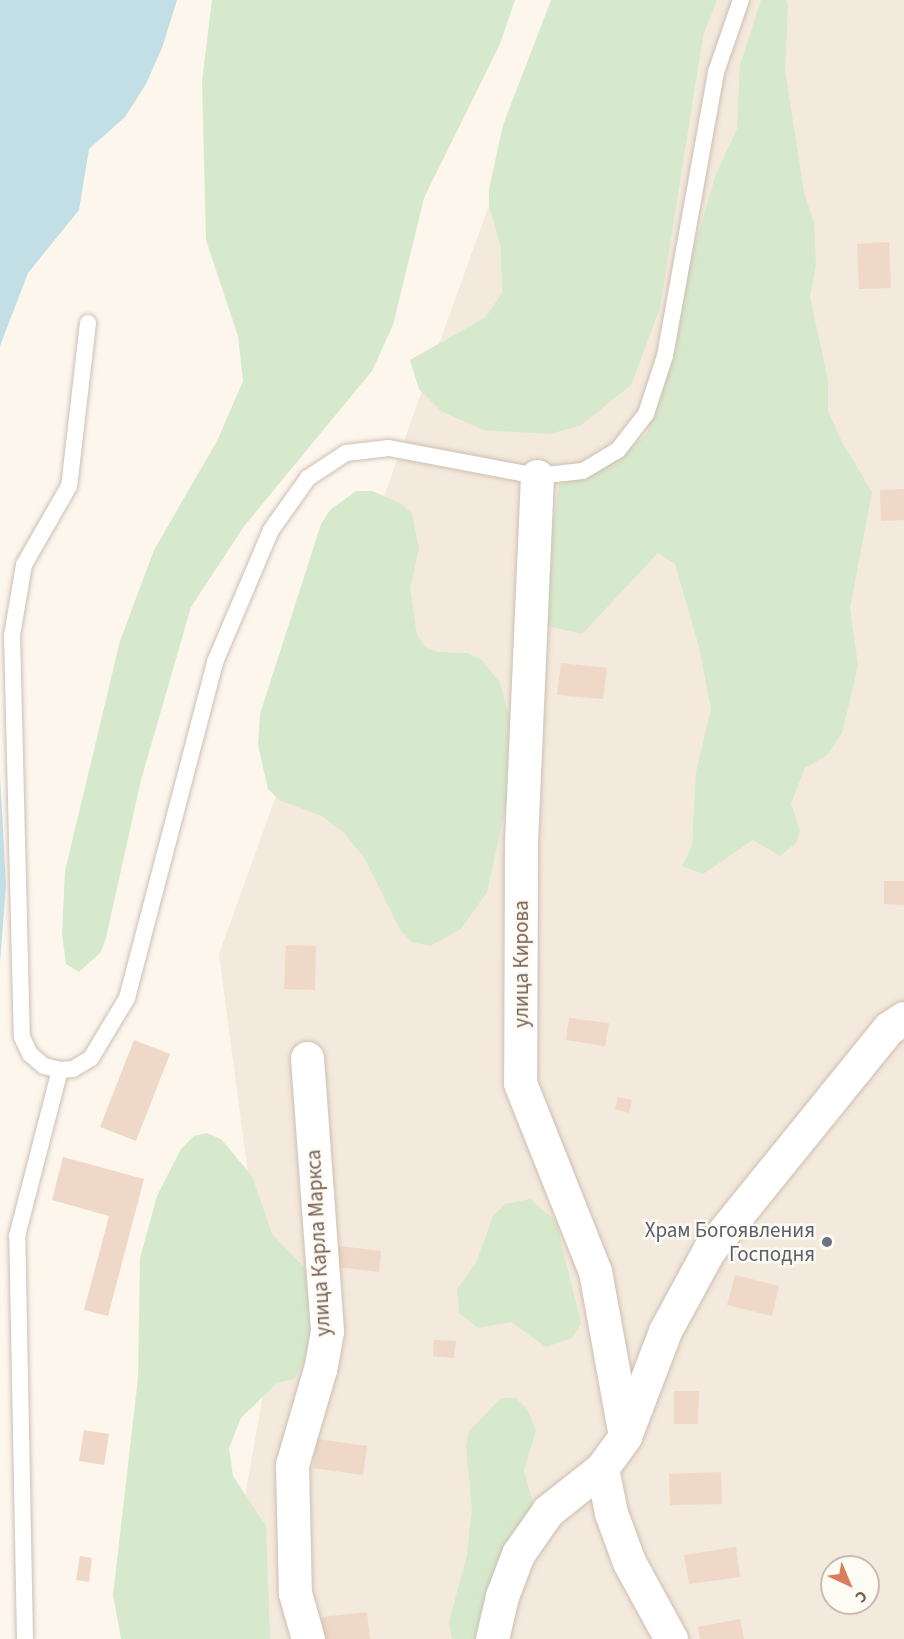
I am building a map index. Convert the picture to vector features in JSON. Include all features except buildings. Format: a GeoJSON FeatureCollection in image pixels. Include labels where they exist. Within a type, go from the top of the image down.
{"type":"FeatureCollection","features":[{"type":"Feature","properties":{"kind":"street","name":"улица Кирова"},"geometry":{"type":"LineString","coordinates":[[537,476],[521,841],[520,1083],[595,1271],[625,1436]]}},
{"type":"Feature","properties":{"kind":"street"},"geometry":{"type":"LineString","coordinates":[[492,1639],[502,1596],[518,1554],[548,1511],[602,1468],[625,1436],[665,1331],[709,1250],[889,1028],[904,1018]]}},
{"type":"Feature","properties":{"kind":"street","name":"улица Карла Маркса"},"geometry":{"type":"LineString","coordinates":[[307,1058],[327,1330],[320,1369],[292,1465],[295,1593],[308,1639]]}},
{"type":"Feature","properties":{"kind":"street"},"geometry":{"type":"LineString","coordinates":[[602,1468],[611,1513],[630,1562],[671,1639]]}},
{"type":"Feature","properties":{"kind":"lane"},"geometry":{"type":"LineString","coordinates":[[88,323],[69,486],[24,566],[12,635],[22,1036],[30,1054],[44,1066],[60,1070],[73,1069],[91,1058],[127,998],[215,662],[271,530],[308,478],[346,453],[388,448],[537,476],[584,471],[618,450],[646,414],[665,356],[716,72],[741,0]]}},
{"type":"Feature","properties":{"kind":"lane"},"geometry":{"type":"LineString","coordinates":[[25,1639],[17,1236],[60,1070]]}},
{"type":"Feature","properties":{"kind":"shaded area"},"geometry":{"type":"Polygon","coordinates":[[[563,0],[904,0],[904,1639],[220,1639],[271,1349],[219,954],[563,0]]]}},
{"type":"Feature","properties":{"kind":"green space"},"geometry":{"type":"Polygon","coordinates":[[[212,0],[515,0],[500,44],[424,198],[393,325],[372,371],[245,525],[191,607],[141,780],[106,938],[101,952],[79,972],[66,964],[62,934],[65,871],[120,641],[154,550],[217,441],[243,381],[238,336],[206,240],[202,81],[212,0]]]}},
{"type":"Feature","properties":{"kind":"green space"},"geometry":{"type":"Polygon","coordinates":[[[551,0],[717,0],[703,36],[660,308],[631,385],[580,426],[549,434],[483,430],[441,411],[419,389],[410,360],[486,317],[502,293],[501,248],[489,205],[489,189],[503,125],[551,0]]]}},
{"type":"Feature","properties":{"kind":"green space"},"geometry":{"type":"Polygon","coordinates":[[[761,0],[786,0],[788,5],[785,71],[804,192],[814,223],[816,264],[810,297],[828,380],[828,411],[842,442],[872,492],[850,608],[858,666],[842,733],[827,755],[805,768],[791,803],[800,831],[796,843],[780,856],[753,840],[703,874],[682,866],[692,846],[696,772],[711,709],[699,647],[675,564],[658,553],[582,634],[539,624],[559,485],[602,469],[647,434],[695,245],[716,174],[737,129],[740,65],[761,0]]]}},
{"type":"Feature","properties":{"kind":"green space"},"geometry":{"type":"Polygon","coordinates":[[[356,491],[372,491],[402,504],[412,514],[419,548],[410,589],[417,635],[425,647],[438,652],[468,653],[482,660],[500,683],[513,730],[509,792],[487,892],[461,929],[430,946],[412,942],[400,930],[365,859],[344,833],[322,816],[279,800],[268,789],[258,745],[260,714],[321,524],[330,510],[356,491]]]}},
{"type":"Feature","properties":{"kind":"green space"},"geometry":{"type":"Polygon","coordinates":[[[207,1133],[221,1139],[252,1176],[272,1234],[303,1266],[319,1294],[317,1339],[294,1379],[277,1383],[241,1418],[229,1448],[233,1476],[266,1526],[270,1639],[121,1639],[113,1595],[138,1378],[140,1258],[157,1196],[181,1149],[194,1136],[207,1133]]]}},
{"type":"Feature","properties":{"kind":"green space"},"geometry":{"type":"Polygon","coordinates":[[[530,1199],[556,1221],[581,1323],[572,1338],[546,1347],[511,1322],[478,1328],[459,1313],[457,1289],[476,1263],[493,1216],[505,1204],[530,1199]]]}},
{"type":"Feature","properties":{"kind":"green space"},"geometry":{"type":"Polygon","coordinates":[[[501,1398],[516,1398],[527,1409],[536,1430],[524,1471],[535,1510],[481,1639],[452,1639],[449,1622],[467,1555],[472,1509],[466,1446],[469,1431],[501,1398]]]}},
{"type":"Feature","properties":{"kind":"water"},"geometry":{"type":"Polygon","coordinates":[[[0,0],[177,0],[162,48],[146,84],[125,117],[89,149],[79,210],[28,273],[0,346],[0,0]]]}},
{"type":"Feature","properties":{"kind":"water"},"geometry":{"type":"Polygon","coordinates":[[[0,775],[6,885],[0,963],[0,775]]]}},
{"type":"Feature","properties":{"kind":"place","name":"Храм Богоявления Господня"},"geometry":{"type":"Point","coordinates":[827,1242]}}]}
